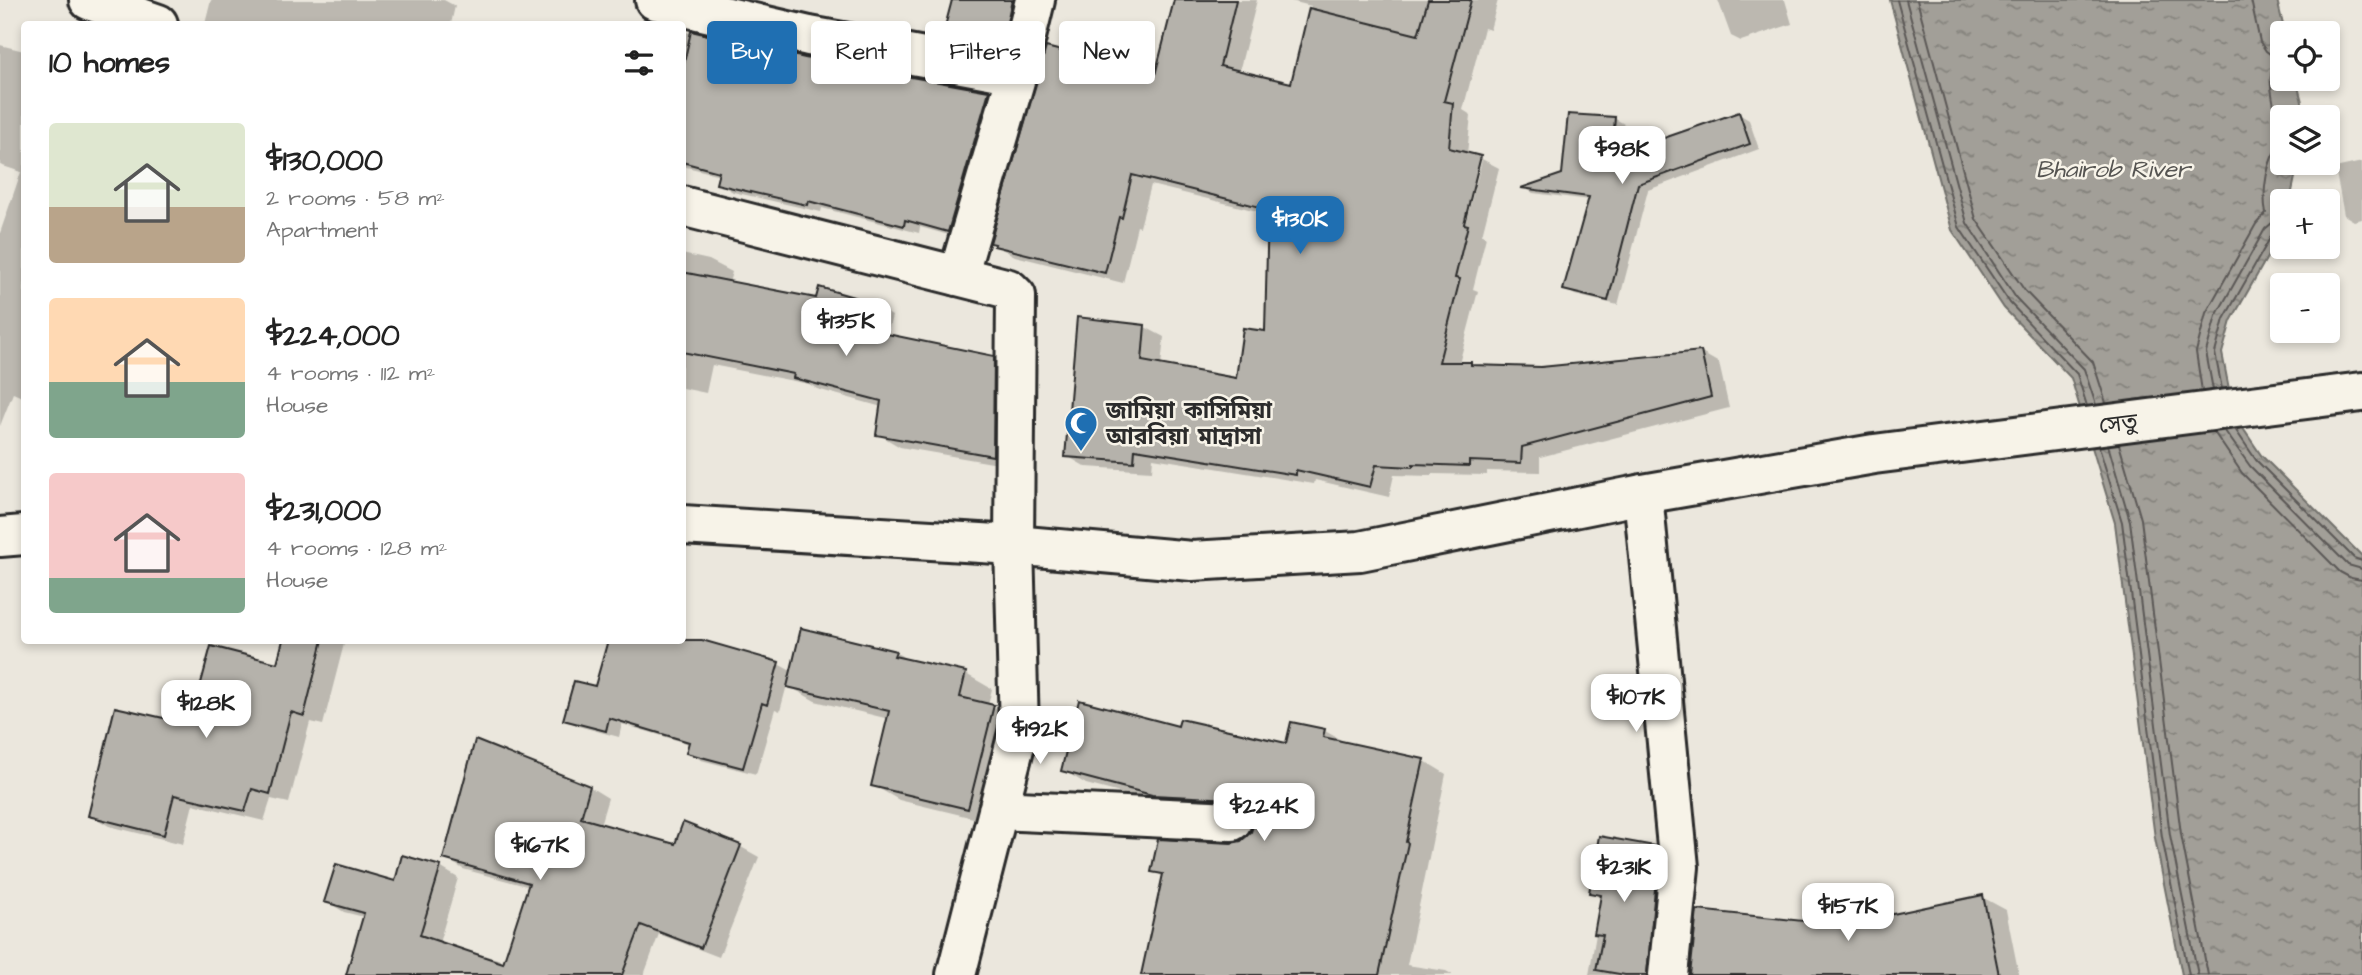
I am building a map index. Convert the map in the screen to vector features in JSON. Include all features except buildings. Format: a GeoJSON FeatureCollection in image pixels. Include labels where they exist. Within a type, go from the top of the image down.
{"type":"FeatureCollection","features":[{"type":"Feature","properties":{"kind":"main road"},"geometry":{"type":"LineString","coordinates":[[89,0],[149,21]]}},
{"type":"Feature","properties":{"kind":"main road"},"geometry":{"type":"LineString","coordinates":[[655,0],[809,36],[925,57]]}},
{"type":"Feature","properties":{"kind":"main road"},"geometry":{"type":"LineString","coordinates":[[1030,21],[1035,0]]}},
{"type":"Feature","properties":{"kind":"main road"},"geometry":{"type":"LineString","coordinates":[[958,276],[1014,84]]}},
{"type":"Feature","properties":{"kind":"main road"},"geometry":{"type":"LineString","coordinates":[[686,207],[1009,289],[1016,296],[1014,545],[1019,729],[956,975]]}},
{"type":"Feature","properties":{"kind":"main road","name":"সেতু"},"geometry":{"type":"LineString","coordinates":[[686,525],[1014,545],[1192,561],[1360,551],[1643,494],[1874,454],[2361,392]]}},
{"type":"Feature","properties":{"kind":"main road"},"geometry":{"type":"LineString","coordinates":[[1643,494],[1679,867],[1668,975]]}},
{"type":"Feature","properties":{"kind":"main road"},"geometry":{"type":"LineString","coordinates":[[0,537],[21,535]]}},
{"type":"Feature","properties":{"kind":"main road"},"geometry":{"type":"LineString","coordinates":[[998,810],[1233,821]]}},
{"type":"Feature","properties":{"kind":"water","name":"Bhairob River"},"geometry":{"type":"Polygon","coordinates":[[[1890,0],[2277,0],[2282,21],[2270,21],[2270,91],[2299,91],[2302,105],[2270,105],[2270,175],[2295,175],[2293,189],[2270,189],[2270,252],[2231,321],[2222,353],[2234,415],[2261,455],[2362,556],[2362,975],[2182,975],[2155,838],[2115,523],[2071,378],[2004,308],[1952,230],[1890,0]]]}},
{"type":"Feature","properties":{"kind":"place","name":"জামিয়া কাসিমিয়া আরবিয়া মাদ্রাসা"},"geometry":{"type":"Point","coordinates":[1081,453]}}]}
